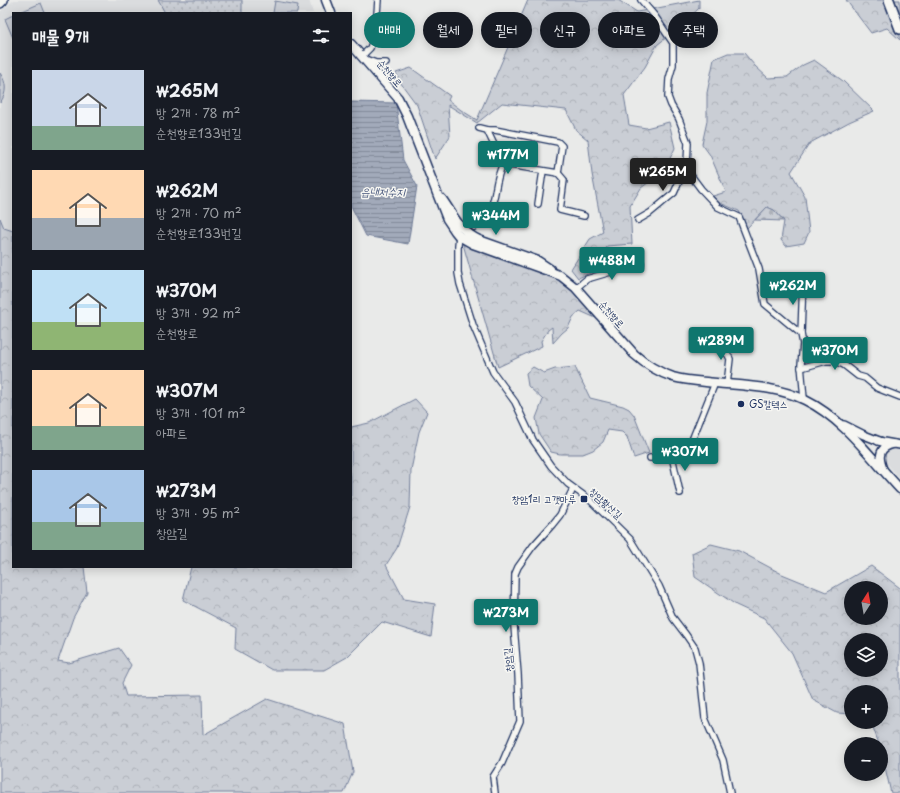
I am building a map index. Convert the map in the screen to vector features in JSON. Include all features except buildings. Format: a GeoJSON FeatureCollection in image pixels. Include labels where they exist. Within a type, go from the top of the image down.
{"type":"FeatureCollection","features":[{"type":"Feature","properties":{"kind":"main road"},"geometry":{"type":"LineString","coordinates":[[0,3],[3,0]]}},
{"type":"Feature","properties":{"kind":"main road"},"geometry":{"type":"LineString","coordinates":[[326,0],[331,12]]}},
{"type":"Feature","properties":{"kind":"main road"},"geometry":{"type":"LineString","coordinates":[[889,0],[900,29]]}},
{"type":"Feature","properties":{"kind":"main road"},"geometry":{"type":"LineString","coordinates":[[896,0],[900,14]]}},
{"type":"Feature","properties":{"kind":"main road","name":"순천향로"},"geometry":{"type":"LineString","coordinates":[[352,45],[398,98],[407,116],[446,219],[459,236],[473,244],[561,276],[576,288],[626,345],[643,362],[653,368],[674,377],[771,389],[804,399],[820,408],[834,418],[900,489]]}},
{"type":"Feature","properties":{"kind":"main road"},"geometry":{"type":"LineString","coordinates":[[434,188],[449,208],[458,225],[472,237],[538,261],[561,276]]}},
{"type":"Feature","properties":{"kind":"street"},"geometry":{"type":"LineString","coordinates":[[378,0],[376,28],[373,33],[370,48],[363,58],[376,63],[386,63]]}},
{"type":"Feature","properties":{"kind":"street"},"geometry":{"type":"LineString","coordinates":[[641,0],[654,15],[673,43],[673,65],[669,79],[668,96],[670,105],[679,118],[688,142],[687,164],[690,173],[701,189],[718,207],[740,217],[759,269],[765,304],[801,334]]}},
{"type":"Feature","properties":{"kind":"street"},"geometry":{"type":"LineString","coordinates":[[479,128],[560,143],[562,148],[558,173]]}},
{"type":"Feature","properties":{"kind":"street"},"geometry":{"type":"LineString","coordinates":[[458,225],[466,228],[474,226],[487,214],[494,201],[503,164],[487,130]]}},
{"type":"Feature","properties":{"kind":"street"},"geometry":{"type":"LineString","coordinates":[[503,164],[558,173],[564,180],[560,210],[584,216]]}},
{"type":"Feature","properties":{"kind":"street"},"geometry":{"type":"LineString","coordinates":[[638,220],[650,214],[674,193],[687,164]]}},
{"type":"Feature","properties":{"kind":"street"},"geometry":{"type":"LineString","coordinates":[[538,204],[543,171]]}},
{"type":"Feature","properties":{"kind":"street"},"geometry":{"type":"LineString","coordinates":[[474,226],[472,232],[479,240]]}},
{"type":"Feature","properties":{"kind":"street","name":"창암황산길"},"geometry":{"type":"LineString","coordinates":[[459,236],[458,273],[460,284],[473,325],[489,364],[499,381],[518,407],[537,447],[551,466],[574,489],[590,500],[630,539],[659,586],[673,618],[695,648],[699,663],[706,718],[724,760],[730,793]]}},
{"type":"Feature","properties":{"kind":"street"},"geometry":{"type":"LineString","coordinates":[[576,288],[587,279],[641,263]]}},
{"type":"Feature","properties":{"kind":"street"},"geometry":{"type":"LineString","coordinates":[[803,280],[801,334],[803,344],[801,368],[804,399]]}},
{"type":"Feature","properties":{"kind":"street"},"geometry":{"type":"LineString","coordinates":[[713,340],[730,359],[727,384]]}},
{"type":"Feature","properties":{"kind":"street"},"geometry":{"type":"LineString","coordinates":[[801,368],[826,360],[835,361],[844,365],[858,376],[868,380],[877,388],[900,397]]}},
{"type":"Feature","properties":{"kind":"street"},"geometry":{"type":"LineString","coordinates":[[650,458],[672,456],[692,440],[715,383]]}},
{"type":"Feature","properties":{"kind":"street"},"geometry":{"type":"LineString","coordinates":[[834,418],[864,435],[882,442]]}},
{"type":"Feature","properties":{"kind":"street"},"geometry":{"type":"LineString","coordinates":[[856,441],[863,439],[898,444]]}},
{"type":"Feature","properties":{"kind":"street"},"geometry":{"type":"LineString","coordinates":[[884,472],[880,462],[882,450],[887,445],[898,444]]}},
{"type":"Feature","properties":{"kind":"street"},"geometry":{"type":"LineString","coordinates":[[672,456],[680,493]]}},
{"type":"Feature","properties":{"kind":"street","name":"창암길"},"geometry":{"type":"LineString","coordinates":[[495,793],[492,779],[502,763],[520,721],[514,626],[515,574],[518,567],[533,546],[560,515],[574,489]]}},
{"type":"Feature","properties":{"kind":"shaded area"},"geometry":{"type":"Polygon","coordinates":[[[14,0],[309,0],[313,12],[12,12],[12,277],[0,283],[0,12],[14,0]]]}},
{"type":"Feature","properties":{"kind":"shaded area"},"geometry":{"type":"Polygon","coordinates":[[[892,447],[900,447],[900,478],[885,460],[886,452],[892,447]]]}},
{"type":"Feature","properties":{"kind":"green space"},"geometry":{"type":"Polygon","coordinates":[[[158,0],[242,0],[242,12],[164,12],[158,0]]]}},
{"type":"Feature","properties":{"kind":"green space"},"geometry":{"type":"Polygon","coordinates":[[[528,0],[618,0],[637,12],[598,12],[598,48],[655,48],[645,67],[624,95],[629,125],[646,128],[669,122],[675,148],[664,171],[641,188],[630,206],[632,244],[607,246],[604,256],[601,249],[588,262],[605,267],[578,278],[571,269],[590,239],[603,232],[592,174],[588,140],[576,130],[566,110],[502,103],[477,123],[448,105],[450,136],[435,159],[417,105],[400,82],[396,73],[411,68],[450,96],[448,100],[477,120],[508,48],[532,48],[532,12],[523,12],[528,0]]]}},
{"type":"Feature","properties":{"kind":"green space"},"geometry":{"type":"Polygon","coordinates":[[[699,0],[699,8],[695,12],[668,12],[668,36],[660,43],[660,12],[637,12],[699,0]]]}},
{"type":"Feature","properties":{"kind":"green space"},"geometry":{"type":"Polygon","coordinates":[[[846,0],[900,0],[900,40],[887,28],[871,33],[846,0]]]}},
{"type":"Feature","properties":{"kind":"green space"},"geometry":{"type":"Polygon","coordinates":[[[275,1],[298,5],[297,12],[273,12],[275,1]]]}},
{"type":"Feature","properties":{"kind":"green space"},"geometry":{"type":"Polygon","coordinates":[[[41,3],[45,12],[20,12],[41,3]]]}},
{"type":"Feature","properties":{"kind":"green space"},"geometry":{"type":"Polygon","coordinates":[[[12,16],[12,36],[5,19],[12,16]]]}},
{"type":"Feature","properties":{"kind":"green space"},"geometry":{"type":"Polygon","coordinates":[[[728,53],[744,53],[768,78],[787,77],[803,65],[814,60],[843,81],[874,111],[849,122],[810,143],[791,172],[805,197],[809,232],[804,243],[786,246],[781,240],[784,221],[774,210],[767,207],[747,228],[739,211],[720,203],[713,196],[726,192],[710,155],[702,144],[707,121],[707,93],[714,59],[728,53]]]}},
{"type":"Feature","properties":{"kind":"green space"},"geometry":{"type":"Polygon","coordinates":[[[0,73],[4,80],[5,92],[0,103],[0,73]]]}},
{"type":"Feature","properties":{"kind":"green space"},"geometry":{"type":"Polygon","coordinates":[[[767,207],[774,210],[784,221],[755,220],[767,207]]]}},
{"type":"Feature","properties":{"kind":"green space"},"geometry":{"type":"Polygon","coordinates":[[[0,218],[4,228],[12,231],[12,568],[84,568],[87,592],[73,618],[58,661],[69,663],[119,648],[131,665],[122,683],[126,696],[202,695],[203,735],[267,699],[345,724],[353,772],[344,793],[0,793],[0,218]]]}},
{"type":"Feature","properties":{"kind":"green space"},"geometry":{"type":"Polygon","coordinates":[[[463,244],[555,277],[575,291],[598,319],[580,311],[573,317],[568,328],[553,343],[552,327],[548,330],[541,341],[542,346],[498,367],[463,244]]]}},
{"type":"Feature","properties":{"kind":"green space"},"geometry":{"type":"Polygon","coordinates":[[[533,367],[544,373],[555,369],[575,367],[590,398],[623,406],[629,409],[634,415],[649,453],[634,458],[627,437],[622,432],[608,430],[603,442],[593,450],[583,454],[560,454],[551,452],[539,434],[536,418],[543,400],[528,386],[526,373],[533,367]]]}},
{"type":"Feature","properties":{"kind":"green space"},"geometry":{"type":"Polygon","coordinates":[[[415,399],[427,412],[419,432],[411,470],[410,507],[397,548],[386,565],[404,599],[435,604],[431,637],[382,622],[347,657],[324,670],[272,670],[235,649],[236,628],[183,600],[191,568],[352,568],[352,427],[369,423],[415,399]]]}},
{"type":"Feature","properties":{"kind":"green space"},"geometry":{"type":"Polygon","coordinates":[[[711,544],[739,551],[782,574],[826,592],[844,582],[844,625],[888,625],[888,581],[845,581],[871,566],[900,588],[900,793],[891,793],[888,780],[888,737],[876,737],[874,729],[888,729],[888,685],[844,685],[844,714],[837,713],[813,700],[792,653],[764,618],[736,605],[695,577],[692,553],[711,544]]]}},
{"type":"Feature","properties":{"kind":"water","name":"읍내저수지"},"geometry":{"type":"Polygon","coordinates":[[[352,102],[396,103],[403,160],[417,186],[408,244],[366,236],[352,208],[352,102]]]}},
{"type":"Feature","properties":{"kind":"place","name":"GS칼텍스"},"geometry":{"type":"Point","coordinates":[741,404]}},
{"type":"Feature","properties":{"kind":"place","name":"창암1리 고갯마루"},"geometry":{"type":"Point","coordinates":[584,499]}}]}
